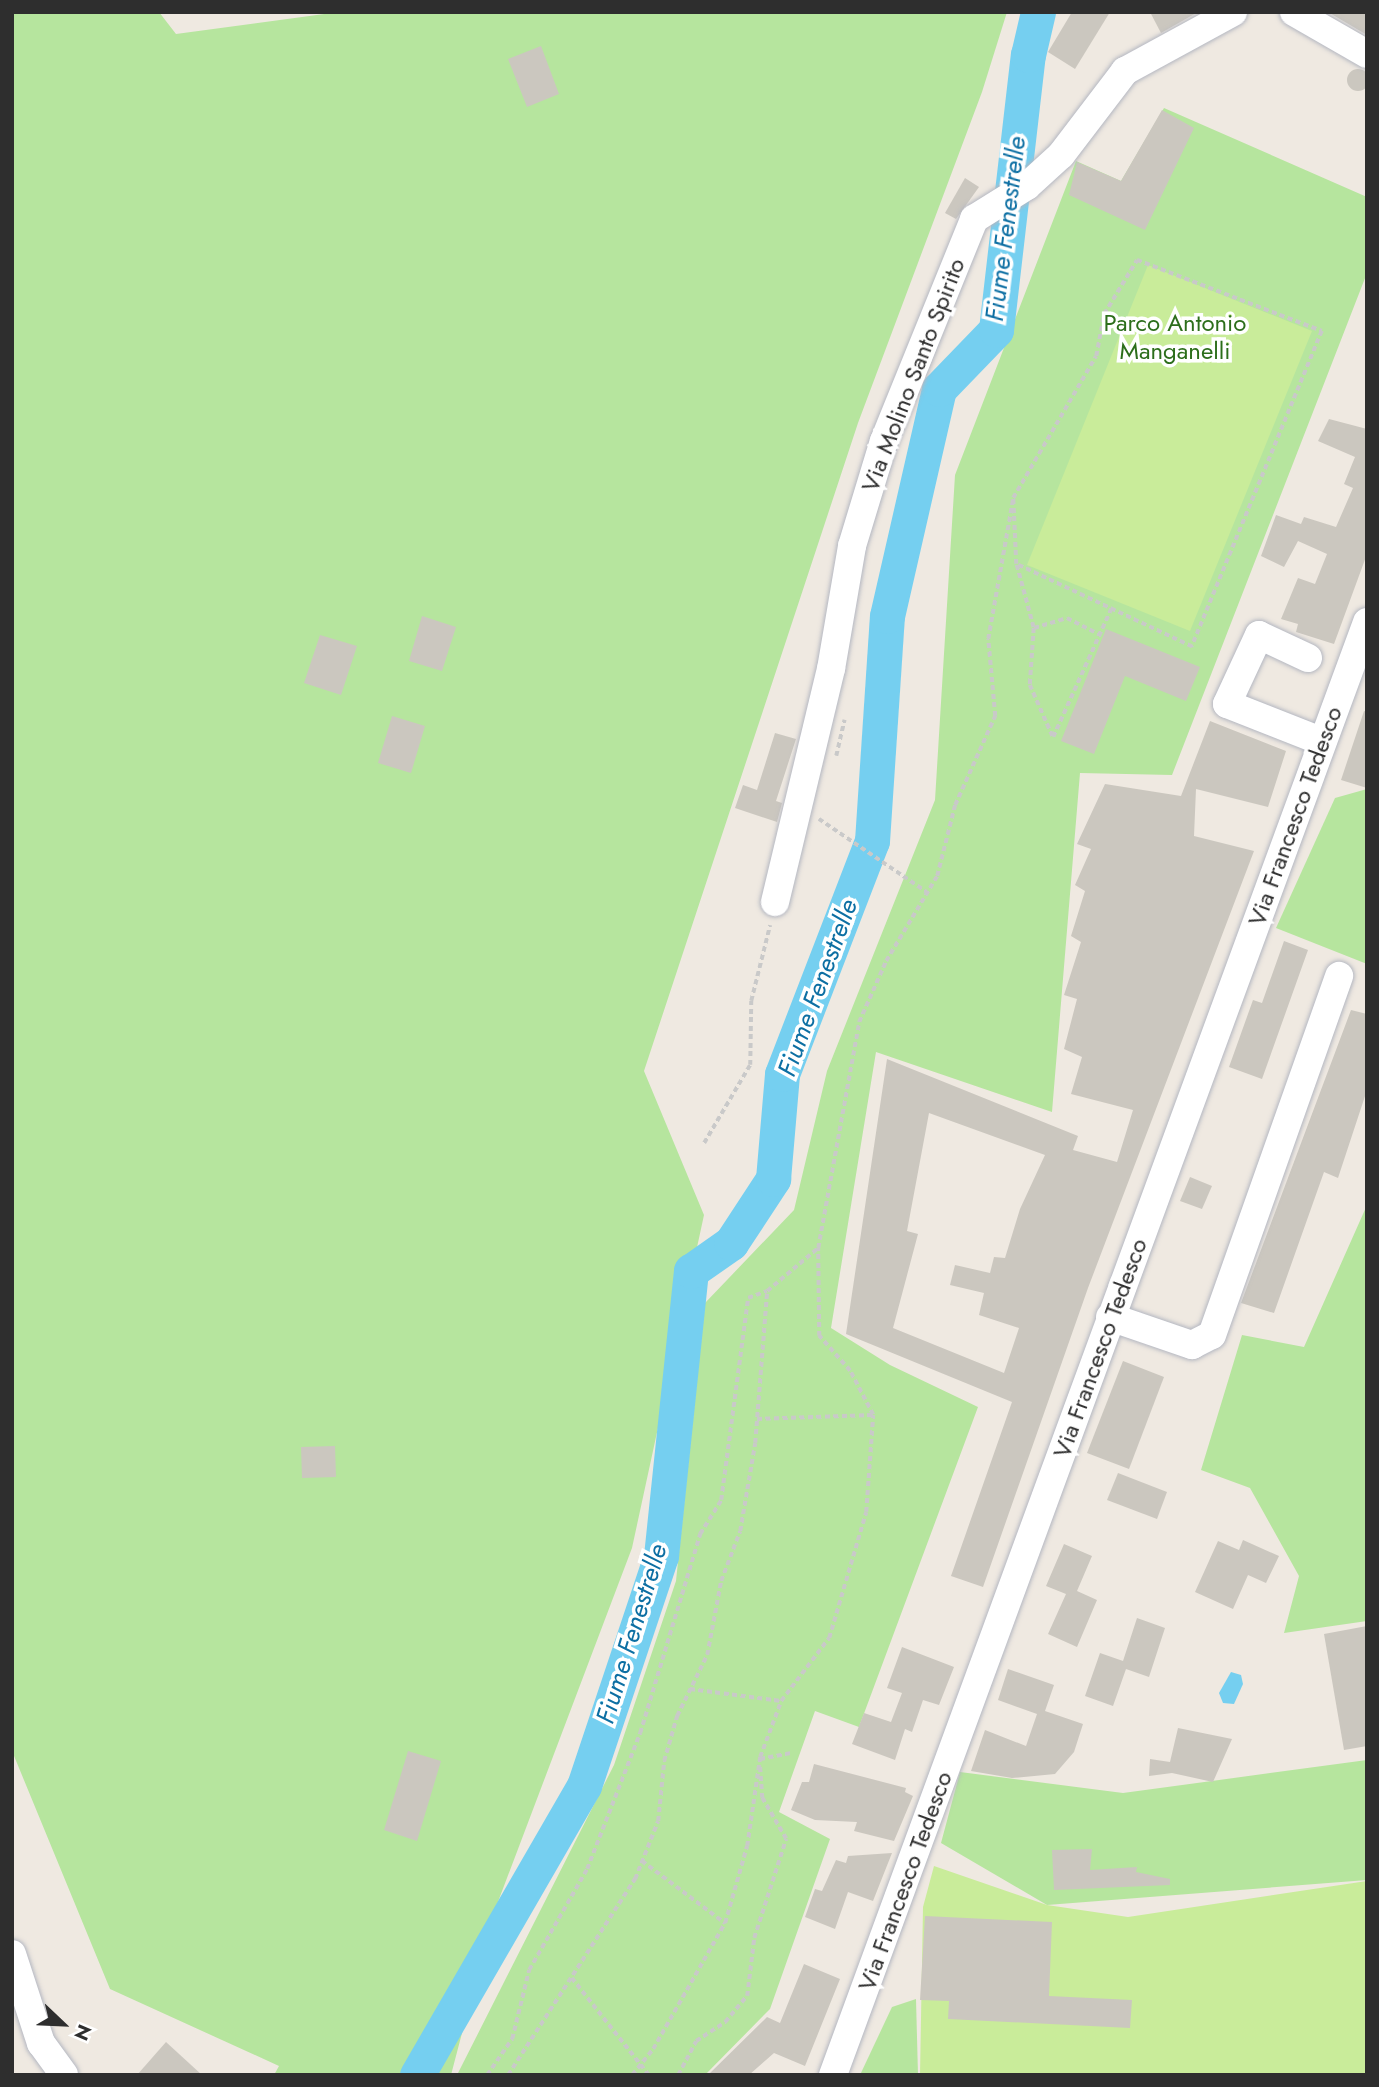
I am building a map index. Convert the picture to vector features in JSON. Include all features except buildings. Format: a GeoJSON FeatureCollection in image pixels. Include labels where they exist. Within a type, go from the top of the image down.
{"type":"FeatureCollection","features":[{"type":"Feature","properties":{"kind":"street","name":"Via Molino Santo Spirito"},"geometry":{"type":"LineString","coordinates":[[775,902],[831,669],[852,546],[884,441],[974,219],[1027,186],[1061,155],[1125,71],[1233,12]]}},
{"type":"Feature","properties":{"kind":"street"},"geometry":{"type":"LineString","coordinates":[[1294,12],[1367,54]]}},
{"type":"Feature","properties":{"kind":"street","name":"Via Francesco Tedesco"},"geometry":{"type":"LineString","coordinates":[[834,2075],[1321,741],[1367,622]]}},
{"type":"Feature","properties":{"kind":"street"},"geometry":{"type":"LineString","coordinates":[[1308,659],[1259,635],[1227,704],[1321,741]]}},
{"type":"Feature","properties":{"kind":"street"},"geometry":{"type":"LineString","coordinates":[[1110,1317],[1192,1345],[1212,1335],[1339,975]]}},
{"type":"Feature","properties":{"kind":"street"},"geometry":{"type":"LineString","coordinates":[[12,1954],[41,2043],[64,2075]]}},
{"type":"Feature","properties":{"kind":"path"},"geometry":{"type":"LineString","coordinates":[[632,2075],[725,1923],[747,1846],[760,1757],[781,1701],[829,1638],[866,1513],[873,1415],[850,1371],[819,1336],[818,1248],[859,1022],[886,961],[937,876],[956,806],[995,716],[988,639],[1013,498],[1096,356],[1104,314],[1137,260],[1322,331],[1192,647],[1016,564]]}},
{"type":"Feature","properties":{"kind":"path"},"geometry":{"type":"LineString","coordinates":[[1013,498],[1016,564],[1034,628],[1030,685],[1053,737],[1111,609]]}},
{"type":"Feature","properties":{"kind":"path"},"geometry":{"type":"LineString","coordinates":[[1034,628],[1067,618],[1099,634]]}},
{"type":"Feature","properties":{"kind":"path"},"geometry":{"type":"LineString","coordinates":[[817,818],[927,892]]}},
{"type":"Feature","properties":{"kind":"path"},"geometry":{"type":"LineString","coordinates":[[704,1143],[750,1065],[751,1001],[775,902]]}},
{"type":"Feature","properties":{"kind":"path"},"geometry":{"type":"LineString","coordinates":[[487,2075],[512,2039],[529,1970],[587,1869],[640,1733],[700,1534],[721,1500],[748,1298],[766,1291],[818,1248]]}},
{"type":"Feature","properties":{"kind":"path"},"geometry":{"type":"LineString","coordinates":[[508,2075],[572,1978],[642,1861],[658,1821],[664,1761],[690,1689],[707,1655],[721,1581],[740,1531],[757,1419],[766,1291]]}},
{"type":"Feature","properties":{"kind":"path"},"geometry":{"type":"LineString","coordinates":[[757,1419],[873,1415]]}},
{"type":"Feature","properties":{"kind":"path"},"geometry":{"type":"LineString","coordinates":[[690,1689],[781,1701]]}},
{"type":"Feature","properties":{"kind":"path"},"geometry":{"type":"LineString","coordinates":[[760,1757],[791,1753]]}},
{"type":"Feature","properties":{"kind":"path"},"geometry":{"type":"LineString","coordinates":[[678,2075],[696,2041],[725,2022],[747,1996],[754,1938],[786,1839],[762,1798],[760,1757]]}},
{"type":"Feature","properties":{"kind":"path"},"geometry":{"type":"LineString","coordinates":[[642,1861],[725,1923]]}},
{"type":"Feature","properties":{"kind":"path"},"geometry":{"type":"LineString","coordinates":[[572,1978],[649,2075]]}},
{"type":"Feature","properties":{"kind":"green space"},"geometry":{"type":"Polygon","coordinates":[[[12,12],[159,12],[176,34],[339,12],[1007,12],[982,92],[858,423],[644,1071],[704,1215],[632,1548],[493,1915],[451,2075],[274,2075],[279,2066],[110,1989],[12,1751],[12,12]]]}},
{"type":"Feature","properties":{"kind":"green space","name":"Parco Antonio Manganelli"},"geometry":{"type":"Polygon","coordinates":[[[1164,108],[1367,197],[1367,273],[1172,775],[1080,773],[1052,1112],[876,1052],[831,1328],[890,1365],[978,1407],[859,1727],[815,1711],[779,1812],[830,1839],[770,2009],[705,2075],[457,2075],[614,1765],[676,1581],[705,1303],[794,1210],[827,1071],[935,800],[955,475],[1076,161],[1121,181],[1164,108]]]}},
{"type":"Feature","properties":{"kind":"green space"},"geometry":{"type":"Polygon","coordinates":[[[1148,265],[1312,331],[1190,631],[1027,565],[1148,265]]]}},
{"type":"Feature","properties":{"kind":"green space"},"geometry":{"type":"Polygon","coordinates":[[[1367,789],[1367,964],[1276,928],[1335,798],[1367,789]]]}},
{"type":"Feature","properties":{"kind":"green space"},"geometry":{"type":"Polygon","coordinates":[[[1367,1205],[1367,1621],[1284,1633],[1299,1576],[1250,1488],[1201,1470],[1242,1335],[1304,1347],[1367,1205]]]}},
{"type":"Feature","properties":{"kind":"green space"},"geometry":{"type":"Polygon","coordinates":[[[1367,1760],[1367,1880],[1047,1905],[941,1843],[960,1772],[1123,1793],[1367,1760]]]}},
{"type":"Feature","properties":{"kind":"green space"},"geometry":{"type":"Polygon","coordinates":[[[934,1866],[1047,1905],[1128,1917],[1367,1881],[1367,2075],[920,2075],[923,1907],[934,1866]]]}},
{"type":"Feature","properties":{"kind":"green space"},"geometry":{"type":"Polygon","coordinates":[[[916,1999],[918,2075],[860,2075],[892,2007],[916,1999]]]}},
{"type":"Feature","properties":{"kind":"water"},"geometry":{"type":"Polygon","coordinates":[[[1231,1672],[1241,1675],[1243,1684],[1234,1704],[1223,1703],[1219,1693],[1231,1672]]]}},
{"type":"Feature","properties":{"kind":"waterway","name":"Fiume Fenestrelle"},"geometry":{"type":"LineString","coordinates":[[417,2075],[584,1786],[661,1556],[691,1271],[731,1243],[773,1179],[782,1074],[872,841],[887,616],[939,389],[996,330],[1028,55],[1038,12]]}}]}
